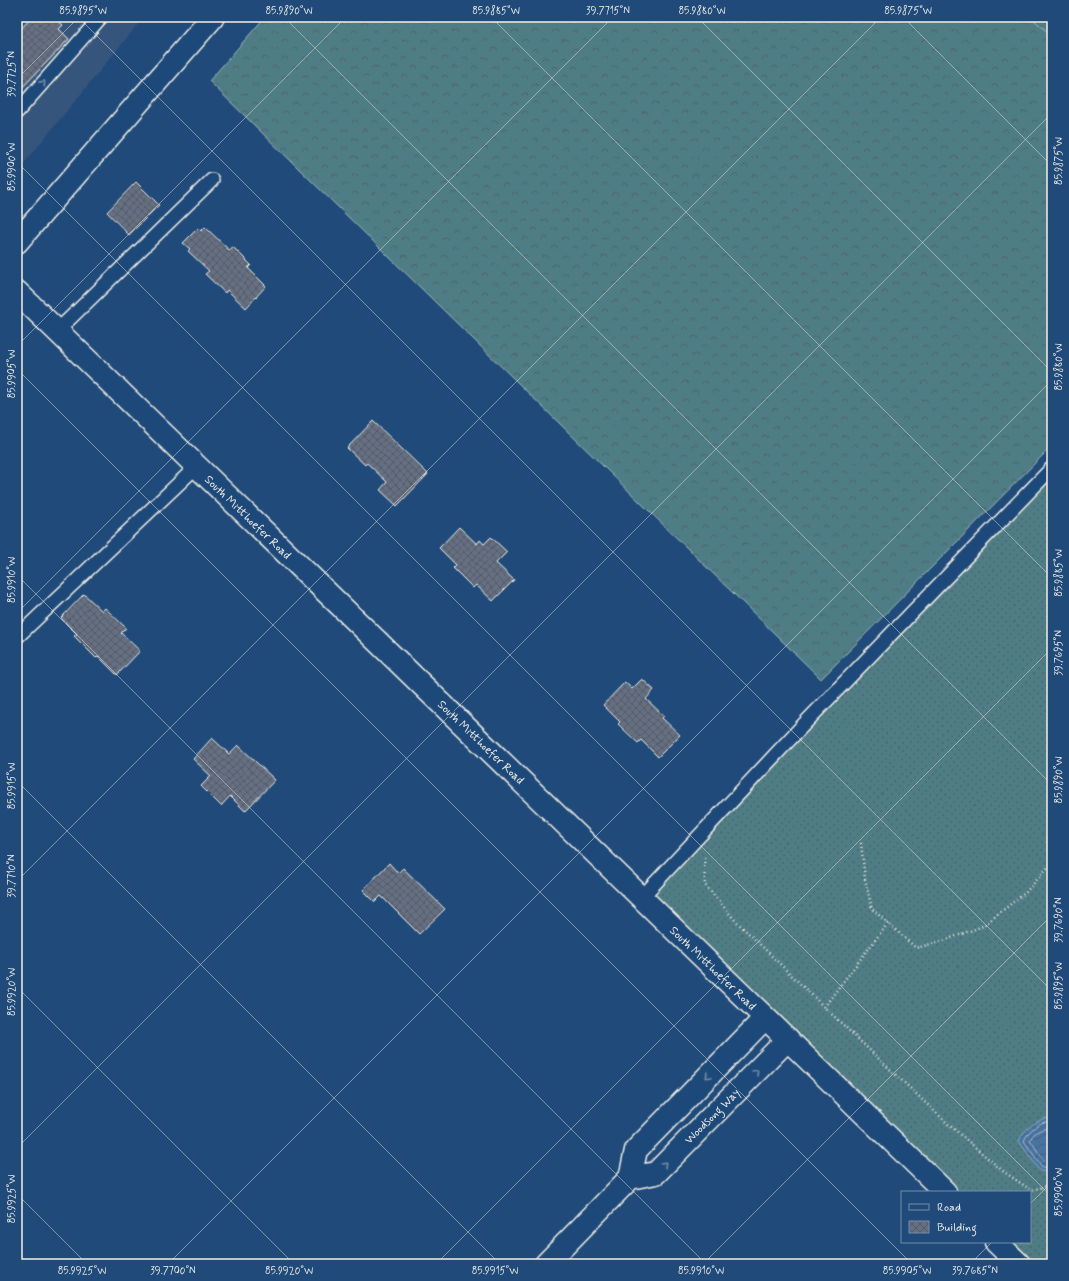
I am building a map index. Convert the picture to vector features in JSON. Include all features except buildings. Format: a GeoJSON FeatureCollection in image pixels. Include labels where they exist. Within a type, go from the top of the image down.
{"type":"FeatureCollection","features":[{"type":"Feature","properties":{"kind":"main road"},"geometry":{"type":"LineString","coordinates":[[17,242],[213,17]]}},
{"type":"Feature","properties":{"kind":"main road","name":"South Mitthoefer Road"},"geometry":{"type":"LineString","coordinates":[[17,292],[944,1191]]}},
{"type":"Feature","properties":{"kind":"main road"},"geometry":{"type":"LineString","coordinates":[[546,1264],[630,1178],[636,1150],[765,1018]]}},
{"type":"Feature","properties":{"kind":"main road","name":"Woodsong Way"},"geometry":{"type":"LineString","coordinates":[[630,1178],[656,1173],[788,1039]]}},
{"type":"Feature","properties":{"kind":"main road"},"geometry":{"type":"LineString","coordinates":[[997,1243],[1019,1264]]}},
{"type":"Feature","properties":{"kind":"lane"},"geometry":{"type":"LineString","coordinates":[[17,112],[102,17]]}},
{"type":"Feature","properties":{"kind":"lane"},"geometry":{"type":"LineString","coordinates":[[57,331],[212,180]]}},
{"type":"Feature","properties":{"kind":"lane"},"geometry":{"type":"LineString","coordinates":[[17,637],[196,467]]}},
{"type":"Feature","properties":{"kind":"lane"},"geometry":{"type":"LineString","coordinates":[[641,898],[807,721],[1052,468]]}},
{"type":"Feature","properties":{"kind":"path"},"geometry":{"type":"LineString","coordinates":[[861,843],[865,879],[872,909],[916,948],[943,941],[983,926],[1026,892],[1052,864],[1048,838],[1052,823]]}},
{"type":"Feature","properties":{"kind":"path"},"geometry":{"type":"LineString","coordinates":[[703,832],[705,885],[734,919],[824,1007],[948,1124],[1004,1172],[1031,1190],[1052,1185]]}},
{"type":"Feature","properties":{"kind":"path"},"geometry":{"type":"LineString","coordinates":[[824,1007],[888,923]]}},
{"type":"Feature","properties":{"kind":"shaded area"},"geometry":{"type":"Polygon","coordinates":[[[17,17],[144,17],[17,172],[17,17]]]}},
{"type":"Feature","properties":{"kind":"green space"},"geometry":{"type":"Polygon","coordinates":[[[265,17],[1031,17],[1052,36],[1052,446],[821,679],[209,81],[265,17]]]}},
{"type":"Feature","properties":{"kind":"green space"},"geometry":{"type":"Polygon","coordinates":[[[1031,17],[1052,17],[1052,36],[1031,17]]]}},
{"type":"Feature","properties":{"kind":"green space"},"geometry":{"type":"Polygon","coordinates":[[[1052,459],[1052,1264],[1018,1264],[997,1243],[1031,1243],[1031,1191],[943,1191],[641,898],[1052,459]]]}},
{"type":"Feature","properties":{"kind":"water"},"geometry":{"type":"Polygon","coordinates":[[[1045,1118],[1052,1119],[1052,1172],[1040,1171],[1019,1141],[1029,1127],[1045,1118]]]}}]}
